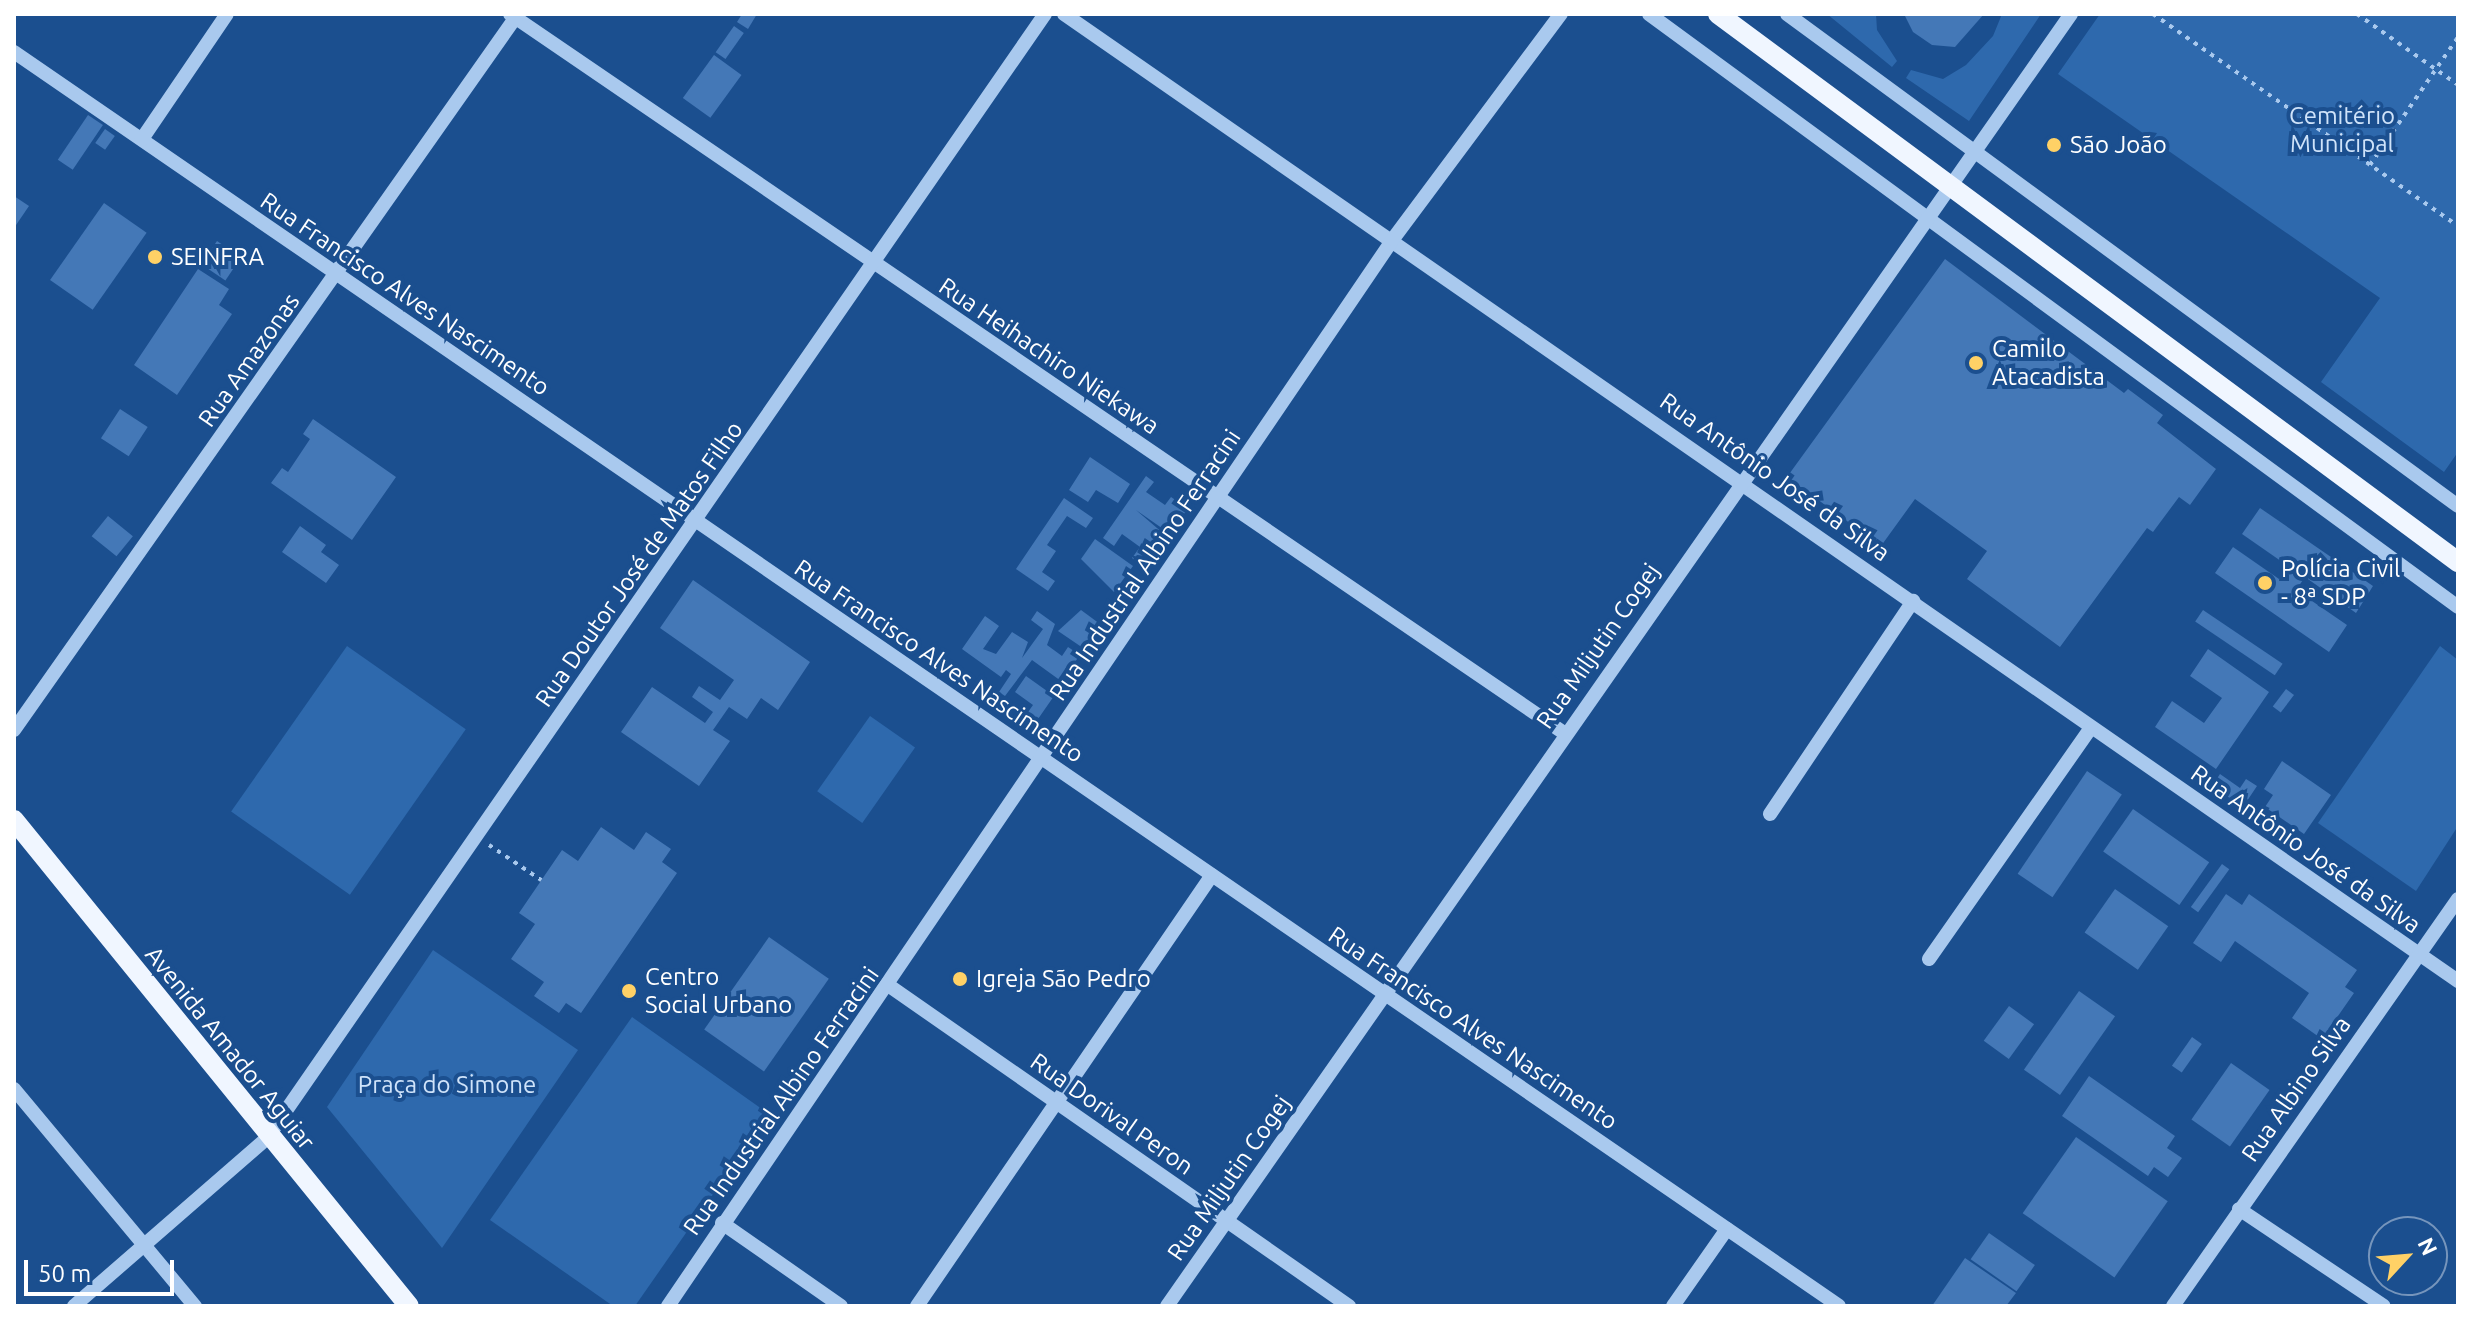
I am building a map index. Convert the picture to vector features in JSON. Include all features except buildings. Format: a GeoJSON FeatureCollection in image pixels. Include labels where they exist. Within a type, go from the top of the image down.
{"type":"FeatureCollection","features":[{"type":"Feature","properties":{"kind":"main road"},"geometry":{"type":"LineString","coordinates":[[1718,14],[2434,540],[2458,562]]}},
{"type":"Feature","properties":{"kind":"main road"},"geometry":{"type":"LineString","coordinates":[[2434,540],[2458,553]]}},
{"type":"Feature","properties":{"kind":"main road","name":"Avenida Amador Aguiar"},"geometry":{"type":"LineString","coordinates":[[14,820],[267,1138],[409,1306]]}},
{"type":"Feature","properties":{"kind":"street"},"geometry":{"type":"LineString","coordinates":[[142,139],[227,14]]}},
{"type":"Feature","properties":{"kind":"street","name":"Rua Doutor José de Matos Filho"},"geometry":{"type":"LineString","coordinates":[[74,1306],[267,1138],[1045,14]]}},
{"type":"Feature","properties":{"kind":"street","name":"Rua Antônio José da Silva"},"geometry":{"type":"LineString","coordinates":[[1064,14],[1741,479],[2091,728],[2458,981]]}},
{"type":"Feature","properties":{"kind":"street","name":"Rua Industrial Albino Ferracini"},"geometry":{"type":"LineString","coordinates":[[668,1306],[1393,239],[1561,14]]}},
{"type":"Feature","properties":{"kind":"street"},"geometry":{"type":"LineString","coordinates":[[1649,14],[2458,607]]}},
{"type":"Feature","properties":{"kind":"street"},"geometry":{"type":"LineString","coordinates":[[1787,14],[2458,506]]}},
{"type":"Feature","properties":{"kind":"street","name":"Rua Miljutin Cogej"},"geometry":{"type":"LineString","coordinates":[[1167,1306],[1741,479],[1952,186],[2071,14]]}},
{"type":"Feature","properties":{"kind":"street","name":"Rua Heihachiro Niekawa"},"geometry":{"type":"LineString","coordinates":[[514,15],[1564,733]]}},
{"type":"Feature","properties":{"kind":"street","name":"Rua Amazonas"},"geometry":{"type":"LineString","coordinates":[[14,730],[337,274],[514,15]]}},
{"type":"Feature","properties":{"kind":"street","name":"Rua Francisco Alves Nascimento"},"geometry":{"type":"LineString","coordinates":[[14,52],[1839,1306]]}},
{"type":"Feature","properties":{"kind":"street"},"geometry":{"type":"LineString","coordinates":[[1770,814],[1913,601]]}},
{"type":"Feature","properties":{"kind":"street"},"geometry":{"type":"LineString","coordinates":[[1929,959],[2091,728]]}},
{"type":"Feature","properties":{"kind":"street"},"geometry":{"type":"LineString","coordinates":[[917,1306],[1212,875]]}},
{"type":"Feature","properties":{"kind":"street","name":"Rua Albino Silva"},"geometry":{"type":"LineString","coordinates":[[2173,1306],[2458,899]]}},
{"type":"Feature","properties":{"kind":"street","name":"Rua Dorival Peron"},"geometry":{"type":"LineString","coordinates":[[888,985],[1349,1306]]}},
{"type":"Feature","properties":{"kind":"street"},"geometry":{"type":"LineString","coordinates":[[14,1089],[195,1306]]}},
{"type":"Feature","properties":{"kind":"street"},"geometry":{"type":"LineString","coordinates":[[2239,1209],[2384,1306]]}},
{"type":"Feature","properties":{"kind":"street"},"geometry":{"type":"LineString","coordinates":[[722,1223],[841,1306]]}},
{"type":"Feature","properties":{"kind":"street"},"geometry":{"type":"LineString","coordinates":[[1673,1306],[1727,1229]]}},
{"type":"Feature","properties":{"kind":"path"},"geometry":{"type":"LineString","coordinates":[[2153,14],[2458,226]]}},
{"type":"Feature","properties":{"kind":"path"},"geometry":{"type":"LineString","coordinates":[[2357,14],[2458,85]]}},
{"type":"Feature","properties":{"kind":"path"},"geometry":{"type":"LineString","coordinates":[[2370,165],[2458,37]]}},
{"type":"Feature","properties":{"kind":"path"},"geometry":{"type":"LineString","coordinates":[[477,837],[541,880]]}},
{"type":"Feature","properties":{"kind":"green space"},"geometry":{"type":"Polygon","coordinates":[[[1827,14],[1876,14],[1877,30],[1897,61],[1892,67],[1827,14]]]}},
{"type":"Feature","properties":{"kind":"green space"},"geometry":{"type":"Polygon","coordinates":[[[2002,14],[2041,14],[1969,121],[1906,78],[1911,70],[1943,79],[1966,65],[1993,36],[2002,14]]]}},
{"type":"Feature","properties":{"kind":"green space","name":"Cemitério Municipal"},"geometry":{"type":"Polygon","coordinates":[[[2100,14],[2458,14],[2458,452],[2444,472],[2321,382],[2380,298],[2058,74],[2100,14]]]}},
{"type":"Feature","properties":{"kind":"green space"},"geometry":{"type":"Polygon","coordinates":[[[347,646],[466,729],[350,895],[231,811],[347,646]]]}},
{"type":"Feature","properties":{"kind":"green space"},"geometry":{"type":"Polygon","coordinates":[[[2440,646],[2458,660],[2458,826],[2416,891],[2318,823],[2440,646]]]}},
{"type":"Feature","properties":{"kind":"green space"},"geometry":{"type":"Polygon","coordinates":[[[870,716],[915,748],[862,823],[817,791],[870,716]]]}},
{"type":"Feature","properties":{"kind":"green space","name":"Praça do Simone"},"geometry":{"type":"Polygon","coordinates":[[[433,950],[578,1050],[442,1248],[327,1107],[433,950]]]}},
{"type":"Feature","properties":{"kind":"green space"},"geometry":{"type":"Polygon","coordinates":[[[632,1017],[769,1114],[635,1306],[613,1306],[490,1220],[632,1017]]]}},
{"type":"Feature","properties":{"kind":"place","name":"São João"},"geometry":{"type":"Point","coordinates":[2054,145]}},
{"type":"Feature","properties":{"kind":"place","name":"SEINFRA"},"geometry":{"type":"Point","coordinates":[155,257]}},
{"type":"Feature","properties":{"kind":"place","name":"Camilo Atacadista"},"geometry":{"type":"Point","coordinates":[1976,363]}},
{"type":"Feature","properties":{"kind":"place","name":"Polícia Civil - 8ª SDP"},"geometry":{"type":"Point","coordinates":[2265,583]}},
{"type":"Feature","properties":{"kind":"place","name":"Igreja São Pedro"},"geometry":{"type":"Point","coordinates":[960,979]}},
{"type":"Feature","properties":{"kind":"place","name":"Centro Social Urbano"},"geometry":{"type":"Point","coordinates":[629,991]}}]}
